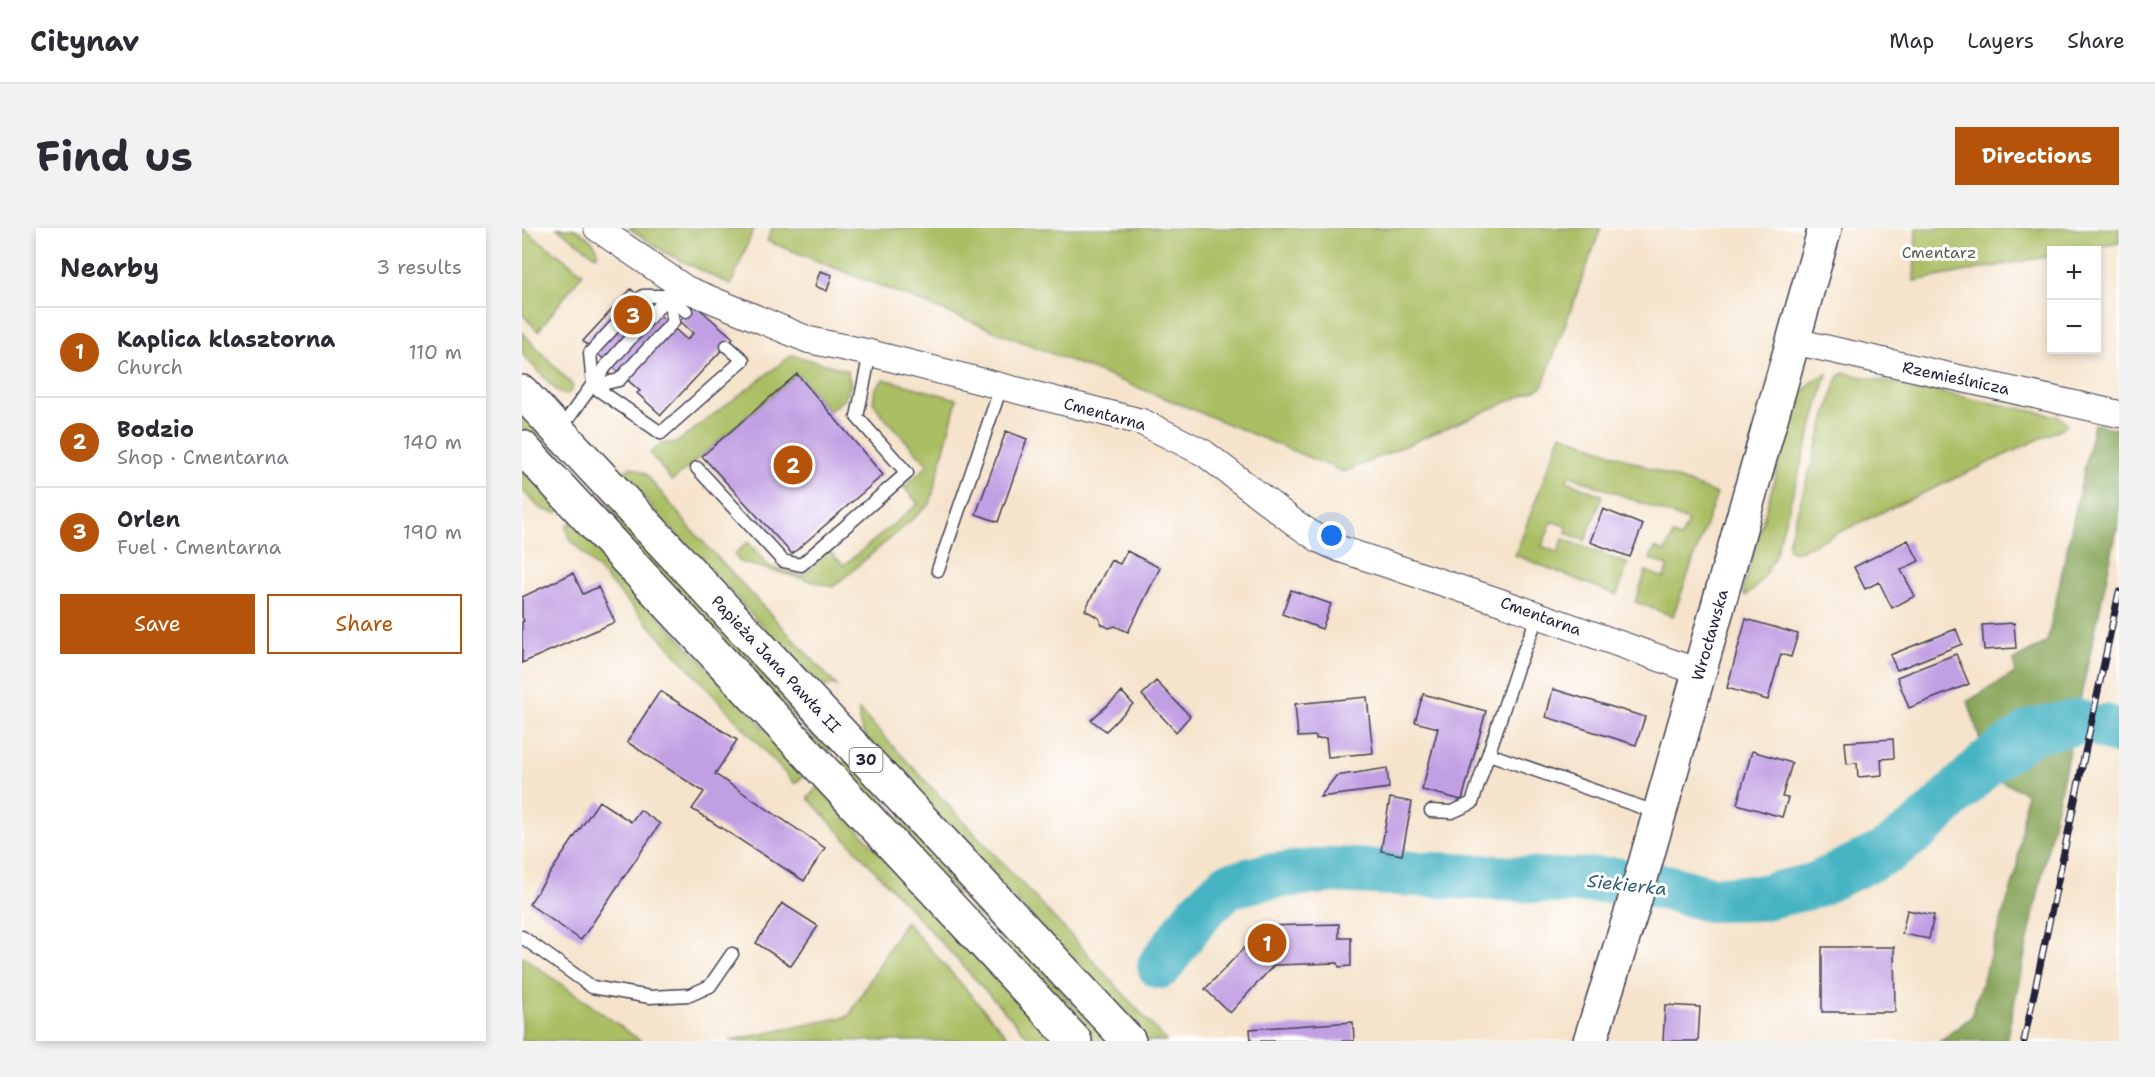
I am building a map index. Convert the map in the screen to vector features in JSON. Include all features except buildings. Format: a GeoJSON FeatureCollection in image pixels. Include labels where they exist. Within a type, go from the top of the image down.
{"type":"FeatureCollection","features":[{"type":"Feature","properties":{"kind":"main road","name":"Wrocławska"},"geometry":{"type":"LineString","coordinates":[[1590,1041],[1646,862],[1825,228]]}},
{"type":"Feature","properties":{"kind":"main road","name":"Papieża Jana Pawła II"},"geometry":{"type":"LineString","coordinates":[[522,392],[1129,1041]]}},
{"type":"Feature","properties":{"kind":"main road","name":"30"},"geometry":{"type":"LineString","coordinates":[[522,447],[1075,1041]]}},
{"type":"Feature","properties":{"kind":"street","name":"Cmentarna"},"geometry":{"type":"LineString","coordinates":[[597,228],[674,290],[686,289],[809,340],[870,353],[1142,422],[1204,453],[1295,523],[1320,540],[1340,549],[1699,672]]}},
{"type":"Feature","properties":{"kind":"street","name":"Rzemieślnicza"},"geometry":{"type":"LineString","coordinates":[[1793,341],[2119,414]]}},
{"type":"Feature","properties":{"kind":"lane"},"geometry":{"type":"LineString","coordinates":[[674,290],[686,311]]}},
{"type":"Feature","properties":{"kind":"lane"},"geometry":{"type":"LineString","coordinates":[[593,386],[590,353],[643,296],[674,290]]}},
{"type":"Feature","properties":{"kind":"lane"},"geometry":{"type":"LineString","coordinates":[[559,432],[606,366],[674,290]]}},
{"type":"Feature","properties":{"kind":"lane"},"geometry":{"type":"LineString","coordinates":[[593,386],[619,380],[673,322],[674,290]]}},
{"type":"Feature","properties":{"kind":"lane"},"geometry":{"type":"LineString","coordinates":[[593,386],[661,433],[743,360],[727,346]]}},
{"type":"Feature","properties":{"kind":"lane"},"geometry":{"type":"LineString","coordinates":[[697,468],[783,561],[801,565],[907,473],[856,417],[870,353]]}},
{"type":"Feature","properties":{"kind":"lane"},"geometry":{"type":"LineString","coordinates":[[938,570],[1001,387]]}},
{"type":"Feature","properties":{"kind":"lane"},"geometry":{"type":"LineString","coordinates":[[1431,811],[1452,812],[1472,803],[1517,668],[1538,616]]}},
{"type":"Feature","properties":{"kind":"lane"},"geometry":{"type":"LineString","coordinates":[[1489,754],[1659,814]]}},
{"type":"Feature","properties":{"kind":"lane"},"geometry":{"type":"LineString","coordinates":[[522,936],[592,987],[650,997],[690,995],[710,986],[732,954]]}},
{"type":"Feature","properties":{"kind":"green space"},"geometry":{"type":"Polygon","coordinates":[[[522,228],[583,273],[538,331],[522,314],[522,228]]]}},
{"type":"Feature","properties":{"kind":"green space"},"geometry":{"type":"Polygon","coordinates":[[[557,228],[571,228],[579,231],[592,242],[598,253],[596,256],[557,228]]]}},
{"type":"Feature","properties":{"kind":"green space"},"geometry":{"type":"Polygon","coordinates":[[[629,228],[754,228],[731,285],[666,253],[629,228]]]}},
{"type":"Feature","properties":{"kind":"green space"},"geometry":{"type":"Polygon","coordinates":[[[772,228],[1601,228],[1542,387],[1344,472],[1187,407],[767,241],[772,228]]]}},
{"type":"Feature","properties":{"kind":"green space","name":"Cmentarz"},"geometry":{"type":"Polygon","coordinates":[[[1916,228],[2119,228],[2119,243],[2101,246],[2047,246],[2047,257],[1914,281],[1916,228]]]}},
{"type":"Feature","properties":{"kind":"green space"},"geometry":{"type":"Polygon","coordinates":[[[522,332],[573,386],[566,395],[559,393],[522,354],[522,332]]]}},
{"type":"Feature","properties":{"kind":"green space"},"geometry":{"type":"Polygon","coordinates":[[[792,355],[847,370],[851,385],[844,399],[829,411],[797,374],[672,481],[650,453],[662,443],[676,443],[792,355]]]}},
{"type":"Feature","properties":{"kind":"green space"},"geometry":{"type":"Polygon","coordinates":[[[1844,373],[2057,416],[2067,424],[2063,428],[1799,551],[1792,551],[1788,543],[1836,383],[1839,376],[1844,373]]]}},
{"type":"Feature","properties":{"kind":"green space"},"geometry":{"type":"Polygon","coordinates":[[[1827,374],[1775,556],[1758,584],[1745,596],[1743,590],[1795,408],[1807,387],[1827,374]]]}},
{"type":"Feature","properties":{"kind":"green space"},"geometry":{"type":"Polygon","coordinates":[[[884,379],[957,399],[930,504],[833,587],[740,562],[734,555],[748,542],[770,567],[803,576],[829,551],[844,565],[918,504],[904,487],[928,465],[873,402],[875,388],[884,379]]]}},
{"type":"Feature","properties":{"kind":"green space"},"geometry":{"type":"Polygon","coordinates":[[[522,413],[587,484],[581,491],[522,428],[522,413]]]}},
{"type":"Feature","properties":{"kind":"green space"},"geometry":{"type":"Polygon","coordinates":[[[2094,424],[2119,429],[2119,520],[2006,1041],[1940,1041],[1971,1017],[2016,873],[2026,793],[1992,777],[1968,701],[2015,673],[2014,660],[2047,642],[2094,424]]]}},
{"type":"Feature","properties":{"kind":"green space"},"geometry":{"type":"Polygon","coordinates":[[[1561,434],[1717,494],[1673,616],[1635,602],[1646,571],[1664,578],[1668,566],[1650,559],[1655,548],[1665,552],[1673,535],[1681,538],[1688,521],[1569,475],[1567,481],[1603,496],[1585,541],[1566,533],[1567,527],[1552,521],[1542,546],[1558,553],[1563,539],[1628,564],[1617,595],[1515,555],[1561,434]]]}},
{"type":"Feature","properties":{"kind":"green space"},"geometry":{"type":"Polygon","coordinates":[[[632,467],[645,473],[691,529],[837,686],[816,683],[659,516],[623,472],[632,467]]]}},
{"type":"Feature","properties":{"kind":"green space"},"geometry":{"type":"Polygon","coordinates":[[[522,469],[561,510],[557,513],[541,509],[522,490],[522,469]]]}},
{"type":"Feature","properties":{"kind":"green space"},"geometry":{"type":"Polygon","coordinates":[[[600,496],[833,747],[827,753],[592,503],[600,496]]]}},
{"type":"Feature","properties":{"kind":"green space"},"geometry":{"type":"Polygon","coordinates":[[[571,521],[806,773],[795,784],[571,540],[566,527],[571,521]]]}},
{"type":"Feature","properties":{"kind":"green space"},"geometry":{"type":"Polygon","coordinates":[[[859,710],[1166,1041],[1147,1041],[865,737],[859,721],[859,710]]]}},
{"type":"Feature","properties":{"kind":"green space"},"geometry":{"type":"Polygon","coordinates":[[[846,760],[1108,1041],[1095,1041],[840,767],[846,760]]]}},
{"type":"Feature","properties":{"kind":"green space"},"geometry":{"type":"Polygon","coordinates":[[[818,786],[1053,1041],[1032,1041],[808,798],[818,786]]]}},
{"type":"Feature","properties":{"kind":"green space"},"geometry":{"type":"Polygon","coordinates":[[[905,921],[1012,1041],[728,1041],[849,1016],[905,921]]]}},
{"type":"Feature","properties":{"kind":"green space"},"geometry":{"type":"Polygon","coordinates":[[[522,956],[641,1041],[522,1041],[522,956]]]}},
{"type":"Feature","properties":{"kind":"waterway","name":"Siekierka"},"geometry":{"type":"LineString","coordinates":[[1160,966],[1197,915],[1227,886],[1265,877],[1332,870],[1559,881],[1614,880],[1666,887],[1709,899],[1759,898],[1813,886],[1886,852],[1922,826],[1989,761],[2033,731],[2078,722]]}},
{"type":"Feature","properties":{"kind":"waterway","name":"Siekierka"},"geometry":{"type":"LineString","coordinates":[[2105,727],[2119,732]]}},
{"type":"Feature","properties":{"kind":"railway"},"geometry":{"type":"LineString","coordinates":[[2024,1041],[2119,592]]}},
{"type":"Feature","properties":{"kind":"place","name":"Orlen"},"geometry":{"type":"Point","coordinates":[633,315]}},
{"type":"Feature","properties":{"kind":"place","name":"Bodzio"},"geometry":{"type":"Point","coordinates":[793,465]}},
{"type":"Feature","properties":{"kind":"place","name":"Kaplica klasztorna"},"geometry":{"type":"Point","coordinates":[1267,943]}}]}
